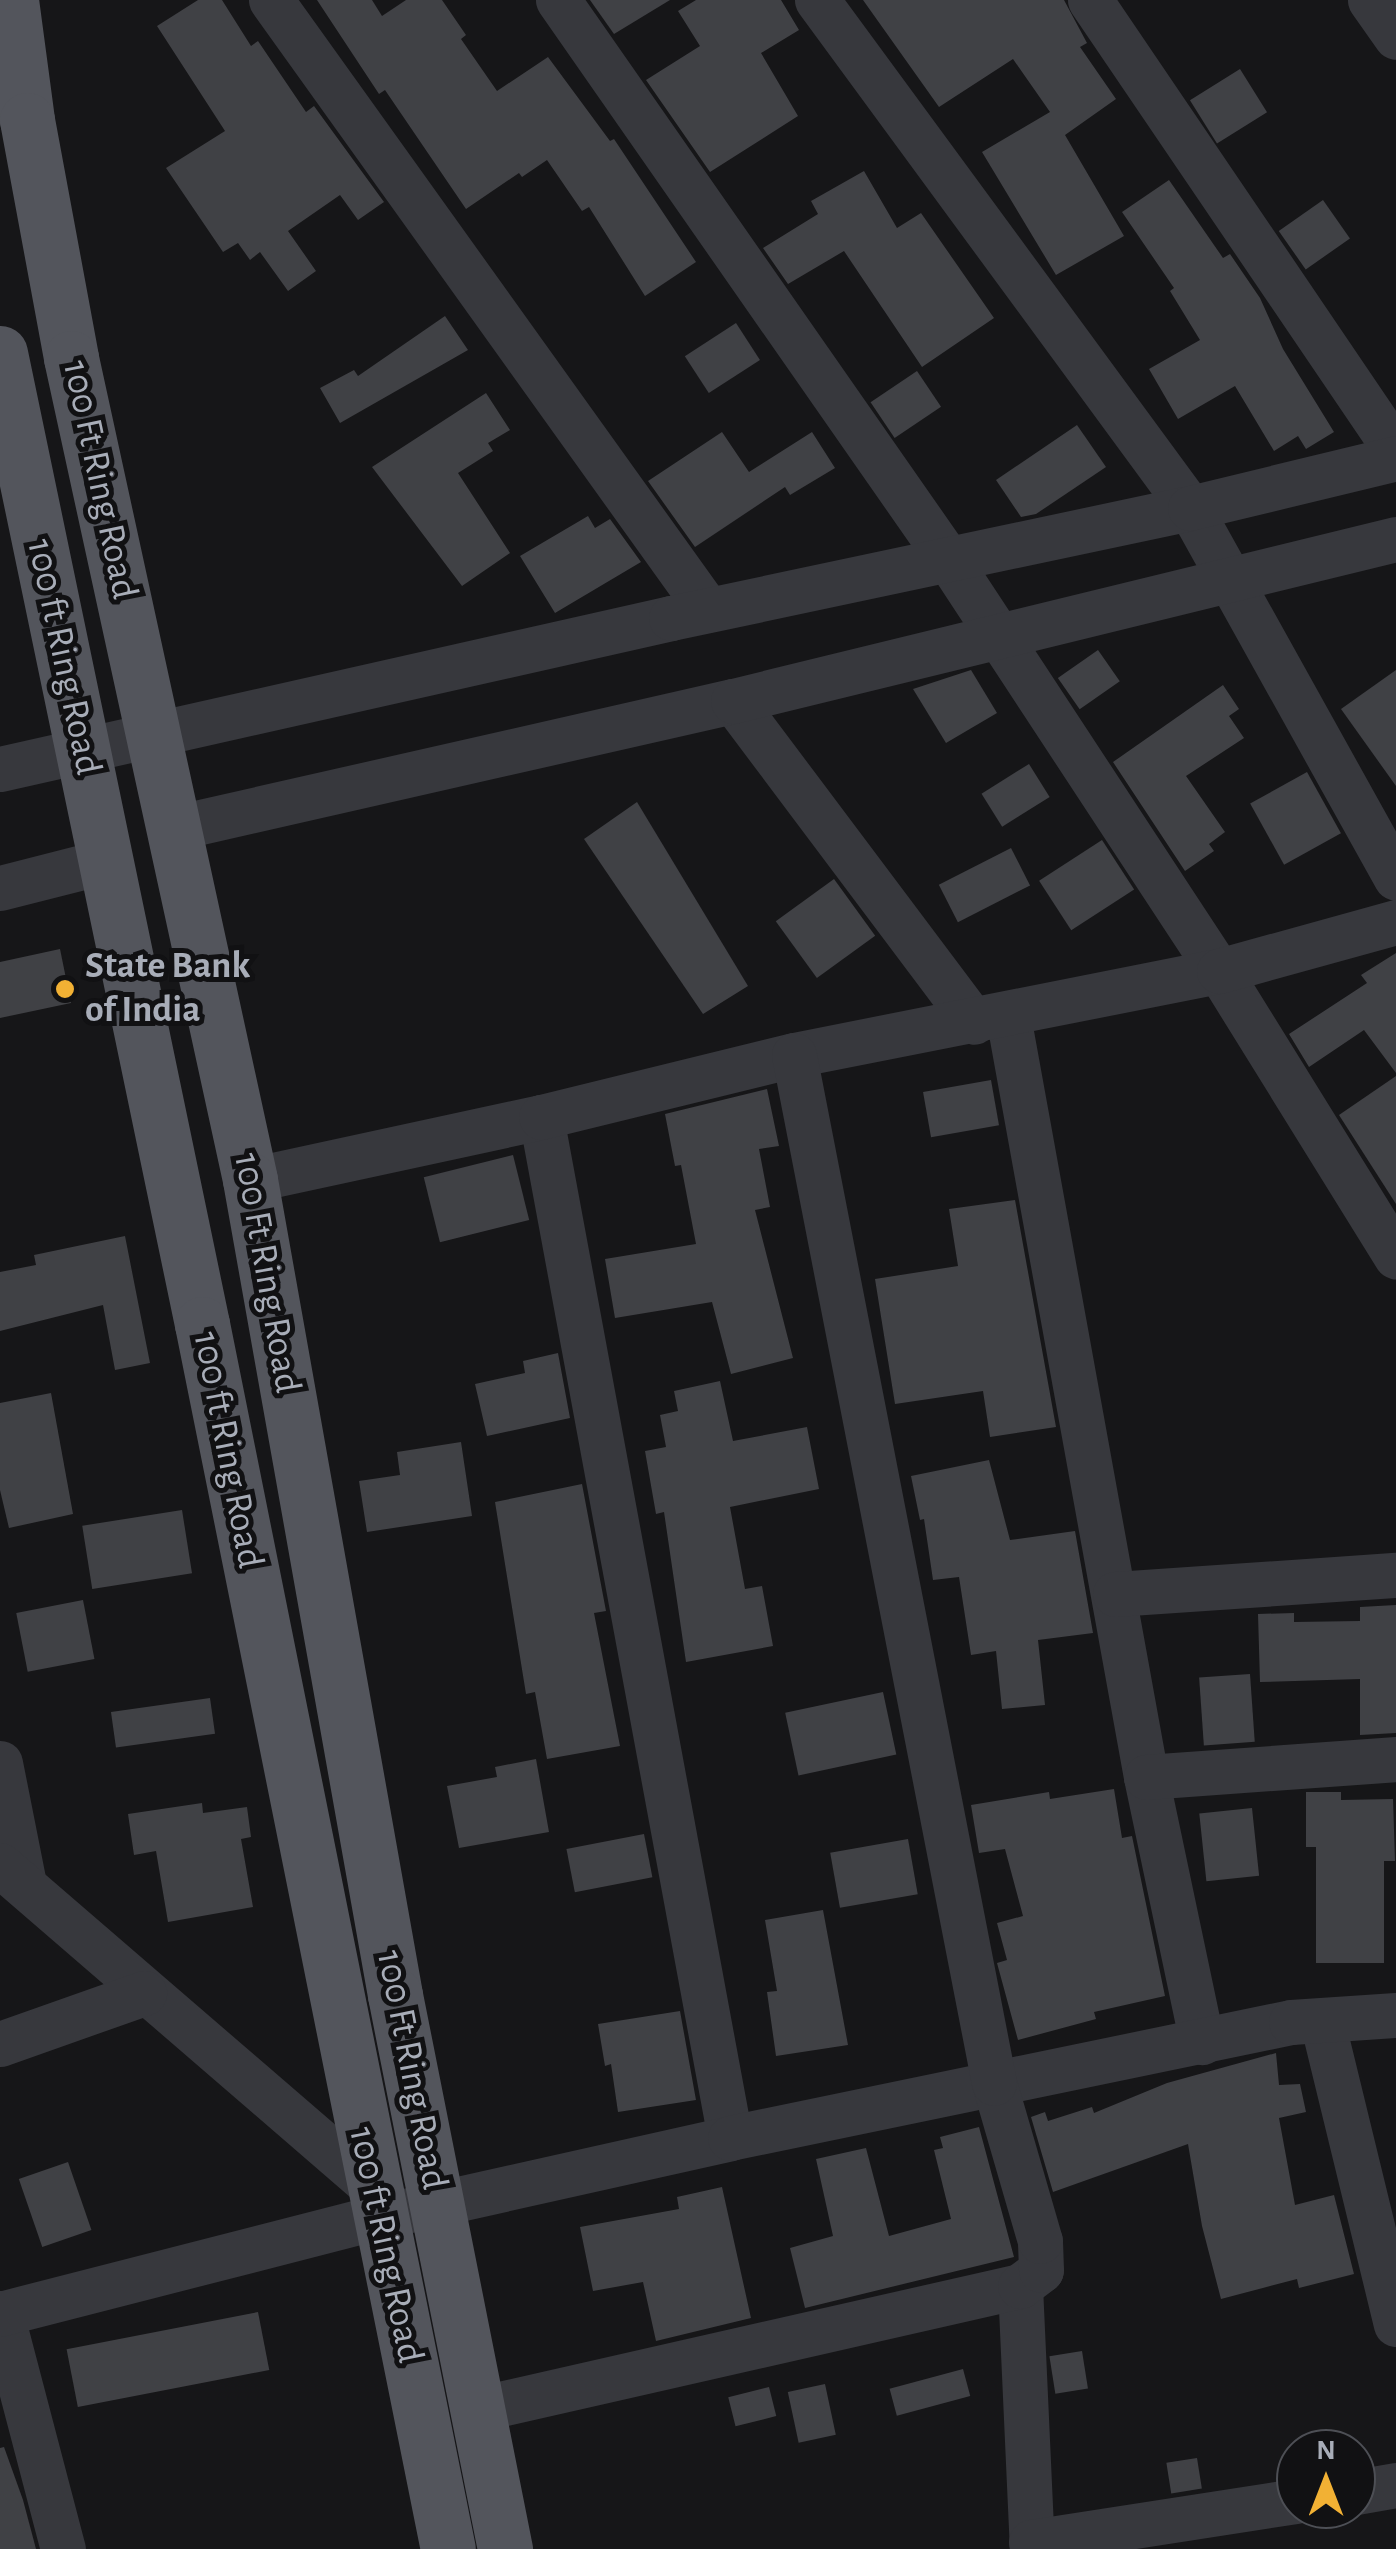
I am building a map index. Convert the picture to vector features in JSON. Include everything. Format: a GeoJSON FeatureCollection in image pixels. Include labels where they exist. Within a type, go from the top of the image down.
{"type":"FeatureCollection","features":[{"type":"Feature","properties":{"kind":"main road","name":"100 Ft Ring Road"},"geometry":{"type":"LineString","coordinates":[[11,0],[27,120],[71,358],[250,1180],[395,1996],[505,2549]]}},
{"type":"Feature","properties":{"kind":"main road","name":"100 ft Ring Road"},"geometry":{"type":"LineString","coordinates":[[0,353],[448,2549]]}},
{"type":"Feature","properties":{"kind":"street"},"geometry":{"type":"LineString","coordinates":[[271,0],[708,610]]}},
{"type":"Feature","properties":{"kind":"street"},"geometry":{"type":"LineString","coordinates":[[558,0],[948,560],[1219,971],[1396,1258]]}},
{"type":"Feature","properties":{"kind":"street"},"geometry":{"type":"LineString","coordinates":[[818,0],[1190,508],[1396,878]]}},
{"type":"Feature","properties":{"kind":"street"},"geometry":{"type":"LineString","coordinates":[[0,770],[154,732],[708,610],[1190,508],[1396,454],[1090,0]]}},
{"type":"Feature","properties":{"kind":"street"},"geometry":{"type":"LineString","coordinates":[[1370,0],[1396,37]]}},
{"type":"Feature","properties":{"kind":"street"},"geometry":{"type":"LineString","coordinates":[[174,828],[733,701],[1396,539]]}},
{"type":"Feature","properties":{"kind":"street"},"geometry":{"type":"LineString","coordinates":[[733,701],[991,1019],[1114,1594],[1146,1777],[1202,2042]]}},
{"type":"Feature","properties":{"kind":"street"},"geometry":{"type":"LineString","coordinates":[[0,888],[106,861]]}},
{"type":"Feature","properties":{"kind":"street"},"geometry":{"type":"LineString","coordinates":[[250,1180],[542,1117],[794,1055],[1219,971],[1396,922]]}},
{"type":"Feature","properties":{"kind":"street"},"geometry":{"type":"LineString","coordinates":[[478,2409],[1020,2286],[1041,2270],[1043,2256],[994,2083],[794,1055]]}},
{"type":"Feature","properties":{"kind":"street"},"geometry":{"type":"LineString","coordinates":[[542,1117],[730,2138]]}},
{"type":"Feature","properties":{"kind":"street"},"geometry":{"type":"LineString","coordinates":[[1114,1594],[1396,1575]]}},
{"type":"Feature","properties":{"kind":"street"},"geometry":{"type":"LineString","coordinates":[[1146,1777],[1396,1759]]}},
{"type":"Feature","properties":{"kind":"street"},"geometry":{"type":"LineString","coordinates":[[1,1778],[12,1875],[376,2203]]}},
{"type":"Feature","properties":{"kind":"street"},"geometry":{"type":"LineString","coordinates":[[0,2044],[144,1993]]}},
{"type":"Feature","properties":{"kind":"street"},"geometry":{"type":"LineString","coordinates":[[62,2549],[1,2314],[376,2203],[438,2204],[730,2138],[1290,2022],[1396,2015]]}},
{"type":"Feature","properties":{"kind":"street"},"geometry":{"type":"LineString","coordinates":[[1322,2021],[1396,2324]]}},
{"type":"Feature","properties":{"kind":"street"},"geometry":{"type":"LineString","coordinates":[[1020,2286],[1031,2546],[1276,2504]]}},
{"type":"Feature","properties":{"kind":"building"},"geometry":{"type":"Polygon","coordinates":[[[198,0],[222,0],[251,46],[258,41],[306,112],[314,106],[384,202],[358,220],[340,195],[288,231],[316,271],[288,291],[260,252],[250,260],[238,243],[223,252],[166,168],[225,131],[157,26],[198,0]]]}},
{"type":"Feature","properties":{"kind":"building"},"geometry":{"type":"Polygon","coordinates":[[[317,0],[372,0],[382,16],[406,0],[442,0],[466,35],[461,39],[497,91],[548,57],[610,141],[614,139],[696,262],[645,296],[589,207],[582,211],[547,160],[522,177],[519,173],[466,209],[385,90],[379,94],[317,0]]]}},
{"type":"Feature","properties":{"kind":"building"},"geometry":{"type":"Polygon","coordinates":[[[590,0],[670,0],[614,34],[590,0]]]}},
{"type":"Feature","properties":{"kind":"building"},"geometry":{"type":"Polygon","coordinates":[[[696,0],[781,0],[799,30],[761,53],[798,116],[710,172],[646,80],[700,46],[678,11],[696,0]]]}},
{"type":"Feature","properties":{"kind":"building"},"geometry":{"type":"Polygon","coordinates":[[[863,0],[1064,0],[1087,43],[1080,47],[1116,99],[1065,135],[1124,236],[1056,275],[982,152],[1050,112],[1013,59],[939,107],[863,0]]]}},
{"type":"Feature","properties":{"kind":"building"},"geometry":{"type":"Polygon","coordinates":[[[1240,69],[1267,112],[1217,144],[1190,100],[1240,69]]]}},
{"type":"Feature","properties":{"kind":"building"},"geometry":{"type":"Polygon","coordinates":[[[864,171],[897,228],[921,213],[994,318],[922,367],[844,251],[788,284],[763,248],[818,214],[811,201],[864,171]]]}},
{"type":"Feature","properties":{"kind":"building"},"geometry":{"type":"Polygon","coordinates":[[[1169,180],[1223,258],[1230,254],[1260,298],[1283,349],[1334,432],[1306,449],[1298,436],[1274,451],[1235,386],[1178,419],[1149,369],[1200,340],[1170,291],[1174,288],[1122,212],[1169,180]]]}},
{"type":"Feature","properties":{"kind":"building"},"geometry":{"type":"Polygon","coordinates":[[[1323,200],[1350,239],[1306,269],[1279,231],[1323,200]]]}},
{"type":"Feature","properties":{"kind":"building"},"geometry":{"type":"Polygon","coordinates":[[[445,316],[468,350],[340,423],[320,388],[354,370],[358,376],[445,316]]]}},
{"type":"Feature","properties":{"kind":"building"},"geometry":{"type":"Polygon","coordinates":[[[736,323],[760,360],[709,393],[685,356],[736,323]]]}},
{"type":"Feature","properties":{"kind":"building"},"geometry":{"type":"Polygon","coordinates":[[[917,371],[941,407],[895,438],[871,402],[917,371]]]}},
{"type":"Feature","properties":{"kind":"building"},"geometry":{"type":"Polygon","coordinates":[[[486,393],[510,430],[488,443],[493,451],[458,473],[510,553],[462,586],[372,467],[486,393]]]}},
{"type":"Feature","properties":{"kind":"building"},"geometry":{"type":"Polygon","coordinates":[[[1077,425],[1106,467],[1036,514],[1021,517],[996,480],[1077,425]]]}},
{"type":"Feature","properties":{"kind":"building"},"geometry":{"type":"Polygon","coordinates":[[[722,432],[749,472],[812,432],[835,468],[790,495],[785,487],[695,547],[648,481],[722,432]]]}},
{"type":"Feature","properties":{"kind":"building"},"geometry":{"type":"Polygon","coordinates":[[[588,516],[595,528],[610,519],[641,562],[555,613],[520,556],[588,516]]]}},
{"type":"Feature","properties":{"kind":"building"},"geometry":{"type":"Polygon","coordinates":[[[1098,650],[1120,681],[1080,709],[1058,678],[1098,650]]]}},
{"type":"Feature","properties":{"kind":"building"},"geometry":{"type":"Polygon","coordinates":[[[971,670],[997,713],[946,743],[913,689],[971,670]]]}},
{"type":"Feature","properties":{"kind":"building"},"geometry":{"type":"Polygon","coordinates":[[[1396,670],[1396,786],[1341,709],[1396,670]]]}},
{"type":"Feature","properties":{"kind":"building"},"geometry":{"type":"Polygon","coordinates":[[[1223,685],[1239,709],[1229,716],[1244,738],[1186,776],[1225,832],[1209,844],[1214,851],[1185,871],[1113,762],[1223,685]]]}},
{"type":"Feature","properties":{"kind":"building"},"geometry":{"type":"Polygon","coordinates":[[[1029,764],[1050,797],[1002,827],[982,794],[1029,764]]]}},
{"type":"Feature","properties":{"kind":"building"},"geometry":{"type":"Polygon","coordinates":[[[1307,772],[1341,833],[1284,865],[1250,804],[1307,772]]]}},
{"type":"Feature","properties":{"kind":"building"},"geometry":{"type":"Polygon","coordinates":[[[637,802],[748,986],[703,1014],[584,839],[637,802]]]}},
{"type":"Feature","properties":{"kind":"building"},"geometry":{"type":"Polygon","coordinates":[[[1102,840],[1134,889],[1071,930],[1039,881],[1102,840]]]}},
{"type":"Feature","properties":{"kind":"building"},"geometry":{"type":"Polygon","coordinates":[[[1011,848],[1030,885],[958,922],[939,885],[1011,848]]]}},
{"type":"Feature","properties":{"kind":"building"},"geometry":{"type":"Polygon","coordinates":[[[834,879],[875,936],[817,978],[776,921],[834,879]]]}},
{"type":"Feature","properties":{"kind":"building"},"geometry":{"type":"Polygon","coordinates":[[[60,949],[71,1003],[0,1018],[0,962],[60,949]]]}},
{"type":"Feature","properties":{"kind":"building"},"geometry":{"type":"Polygon","coordinates":[[[1396,953],[1396,1073],[1364,1030],[1309,1067],[1289,1034],[1367,983],[1361,975],[1396,953]]]}},
{"type":"Feature","properties":{"kind":"building"},"geometry":{"type":"Polygon","coordinates":[[[1396,1076],[1396,1204],[1339,1115],[1396,1076]]]}},
{"type":"Feature","properties":{"kind":"building"},"geometry":{"type":"Polygon","coordinates":[[[991,1080],[999,1125],[931,1137],[923,1092],[991,1080]]]}},
{"type":"Feature","properties":{"kind":"building"},"geometry":{"type":"Polygon","coordinates":[[[767,1089],[779,1146],[759,1149],[770,1207],[755,1210],[793,1358],[731,1374],[712,1302],[615,1318],[605,1259],[696,1244],[681,1165],[675,1166],[665,1114],[767,1089]]]}},
{"type":"Feature","properties":{"kind":"building"},"geometry":{"type":"Polygon","coordinates":[[[513,1155],[529,1220],[440,1242],[424,1177],[513,1155]]]}},
{"type":"Feature","properties":{"kind":"building"},"geometry":{"type":"Polygon","coordinates":[[[1015,1200],[1056,1427],[990,1437],[983,1391],[895,1404],[875,1279],[958,1266],[949,1209],[1015,1200]]]}},
{"type":"Feature","properties":{"kind":"building"},"geometry":{"type":"Polygon","coordinates":[[[125,1236],[150,1363],[115,1370],[103,1305],[0,1331],[0,1272],[36,1265],[34,1255],[125,1236]]]}},
{"type":"Feature","properties":{"kind":"building"},"geometry":{"type":"Polygon","coordinates":[[[558,1353],[570,1418],[487,1436],[475,1384],[525,1373],[523,1361],[558,1353]]]}},
{"type":"Feature","properties":{"kind":"building"},"geometry":{"type":"Polygon","coordinates":[[[720,1381],[733,1441],[807,1427],[819,1489],[730,1507],[745,1589],[762,1586],[773,1646],[686,1662],[664,1512],[656,1514],[645,1451],[666,1447],[660,1415],[678,1411],[674,1391],[720,1381]]]}},
{"type":"Feature","properties":{"kind":"building"},"geometry":{"type":"Polygon","coordinates":[[[51,1393],[73,1514],[9,1528],[0,1490],[0,1403],[51,1393]]]}},
{"type":"Feature","properties":{"kind":"building"},"geometry":{"type":"Polygon","coordinates":[[[461,1442],[472,1516],[367,1532],[359,1481],[400,1475],[397,1452],[461,1442]]]}},
{"type":"Feature","properties":{"kind":"building"},"geometry":{"type":"Polygon","coordinates":[[[989,1460],[1010,1540],[1075,1531],[1093,1633],[1038,1640],[1045,1705],[1002,1709],[996,1651],[971,1655],[959,1577],[933,1580],[924,1519],[920,1520],[911,1476],[989,1460]]]}},
{"type":"Feature","properties":{"kind":"building"},"geometry":{"type":"Polygon","coordinates":[[[582,1484],[606,1611],[594,1613],[620,1746],[547,1759],[535,1692],[526,1694],[495,1502],[582,1484]]]}},
{"type":"Feature","properties":{"kind":"building"},"geometry":{"type":"Polygon","coordinates":[[[182,1510],[192,1573],[92,1589],[82,1526],[182,1510]]]}},
{"type":"Feature","properties":{"kind":"building"},"geometry":{"type":"Polygon","coordinates":[[[83,1600],[94,1659],[28,1672],[16,1613],[83,1600]]]}},
{"type":"Feature","properties":{"kind":"building"},"geometry":{"type":"Polygon","coordinates":[[[1396,1605],[1396,1733],[1360,1735],[1360,1679],[1260,1682],[1258,1614],[1294,1613],[1294,1622],[1360,1621],[1360,1607],[1396,1605]]]}},
{"type":"Feature","properties":{"kind":"building"},"geometry":{"type":"Polygon","coordinates":[[[1250,1674],[1255,1742],[1204,1745],[1199,1678],[1250,1674]]]}},
{"type":"Feature","properties":{"kind":"building"},"geometry":{"type":"Polygon","coordinates":[[[883,1692],[896,1755],[798,1775],[785,1713],[883,1692]]]}},
{"type":"Feature","properties":{"kind":"building"},"geometry":{"type":"Polygon","coordinates":[[[210,1698],[215,1734],[116,1748],[111,1712],[210,1698]]]}},
{"type":"Feature","properties":{"kind":"building"},"geometry":{"type":"Polygon","coordinates":[[[536,1759],[549,1832],[459,1848],[447,1786],[497,1777],[495,1767],[536,1759]]]}},
{"type":"Feature","properties":{"kind":"building"},"geometry":{"type":"Polygon","coordinates":[[[1114,1789],[1122,1838],[1132,1836],[1165,1996],[1094,2012],[1096,2019],[1018,2040],[997,1963],[1007,1960],[997,1923],[1023,1916],[1005,1849],[979,1853],[971,1805],[1049,1792],[1050,1799],[1114,1789]]]}},
{"type":"Feature","properties":{"kind":"building"},"geometry":{"type":"Polygon","coordinates":[[[1306,1792],[1341,1792],[1341,1800],[1393,1799],[1395,1861],[1384,1861],[1384,1963],[1316,1963],[1316,1847],[1306,1847],[1306,1792]]]}},
{"type":"Feature","properties":{"kind":"building"},"geometry":{"type":"Polygon","coordinates":[[[202,1803],[203,1813],[247,1807],[251,1837],[241,1839],[253,1907],[168,1922],[156,1851],[134,1855],[128,1814],[202,1803]]]}},
{"type":"Feature","properties":{"kind":"building"},"geometry":{"type":"Polygon","coordinates":[[[1252,1808],[1259,1876],[1206,1881],[1199,1814],[1252,1808]]]}},
{"type":"Feature","properties":{"kind":"building"},"geometry":{"type":"Polygon","coordinates":[[[644,1834],[652,1877],[575,1892],[566,1849],[644,1834]]]}},
{"type":"Feature","properties":{"kind":"building"},"geometry":{"type":"Polygon","coordinates":[[[908,1839],[918,1894],[840,1908],[830,1853],[908,1839]]]}},
{"type":"Feature","properties":{"kind":"building"},"geometry":{"type":"Polygon","coordinates":[[[823,1910],[848,2045],[776,2056],[767,1992],[777,1991],[765,1920],[823,1910]]]}},
{"type":"Feature","properties":{"kind":"building"},"geometry":{"type":"Polygon","coordinates":[[[680,2011],[696,2100],[618,2112],[611,2064],[605,2066],[598,2024],[680,2011]]]}},
{"type":"Feature","properties":{"kind":"building"},"geometry":{"type":"Polygon","coordinates":[[[1276,2053],[1279,2085],[1300,2084],[1306,2112],[1279,2118],[1295,2205],[1334,2195],[1354,2274],[1299,2288],[1297,2279],[1221,2299],[1202,2226],[1188,2144],[1053,2192],[1031,2117],[1045,2112],[1048,2121],[1092,2107],[1094,2113],[1167,2083],[1276,2053]]]}},
{"type":"Feature","properties":{"kind":"building"},"geometry":{"type":"Polygon","coordinates":[[[979,2127],[1014,2257],[805,2308],[790,2248],[833,2236],[816,2159],[866,2148],[889,2236],[951,2219],[934,2150],[943,2148],[940,2137],[979,2127]]]}},
{"type":"Feature","properties":{"kind":"building"},"geometry":{"type":"Polygon","coordinates":[[[68,2162],[91,2230],[42,2247],[19,2179],[68,2162]]]}},
{"type":"Feature","properties":{"kind":"building"},"geometry":{"type":"Polygon","coordinates":[[[722,2187],[751,2318],[656,2341],[643,2282],[593,2291],[580,2227],[679,2209],[677,2197],[722,2187]]]}},
{"type":"Feature","properties":{"kind":"building"},"geometry":{"type":"Polygon","coordinates":[[[258,2312],[269,2370],[78,2407],[67,2349],[258,2312]]]}},
{"type":"Feature","properties":{"kind":"building"},"geometry":{"type":"Polygon","coordinates":[[[1082,2351],[1088,2389],[1055,2394],[1049,2356],[1082,2351]]]}},
{"type":"Feature","properties":{"kind":"building"},"geometry":{"type":"Polygon","coordinates":[[[963,2369],[970,2396],[897,2416],[890,2389],[963,2369]]]}},
{"type":"Feature","properties":{"kind":"building"},"geometry":{"type":"Polygon","coordinates":[[[825,2384],[836,2435],[799,2443],[788,2392],[825,2384]]]}},
{"type":"Feature","properties":{"kind":"building"},"geometry":{"type":"Polygon","coordinates":[[[769,2387],[776,2416],[736,2426],[728,2397],[769,2387]]]}},
{"type":"Feature","properties":{"kind":"building"},"geometry":{"type":"Polygon","coordinates":[[[4,2447],[36,2549],[0,2549],[0,2448],[4,2447]]]}},
{"type":"Feature","properties":{"kind":"building"},"geometry":{"type":"Polygon","coordinates":[[[1197,2458],[1202,2489],[1171,2493],[1166,2463],[1197,2458]]]}},
{"type":"Feature","properties":{"kind":"place","name":"State Bank of India"},"geometry":{"type":"Point","coordinates":[65,989]}}]}
